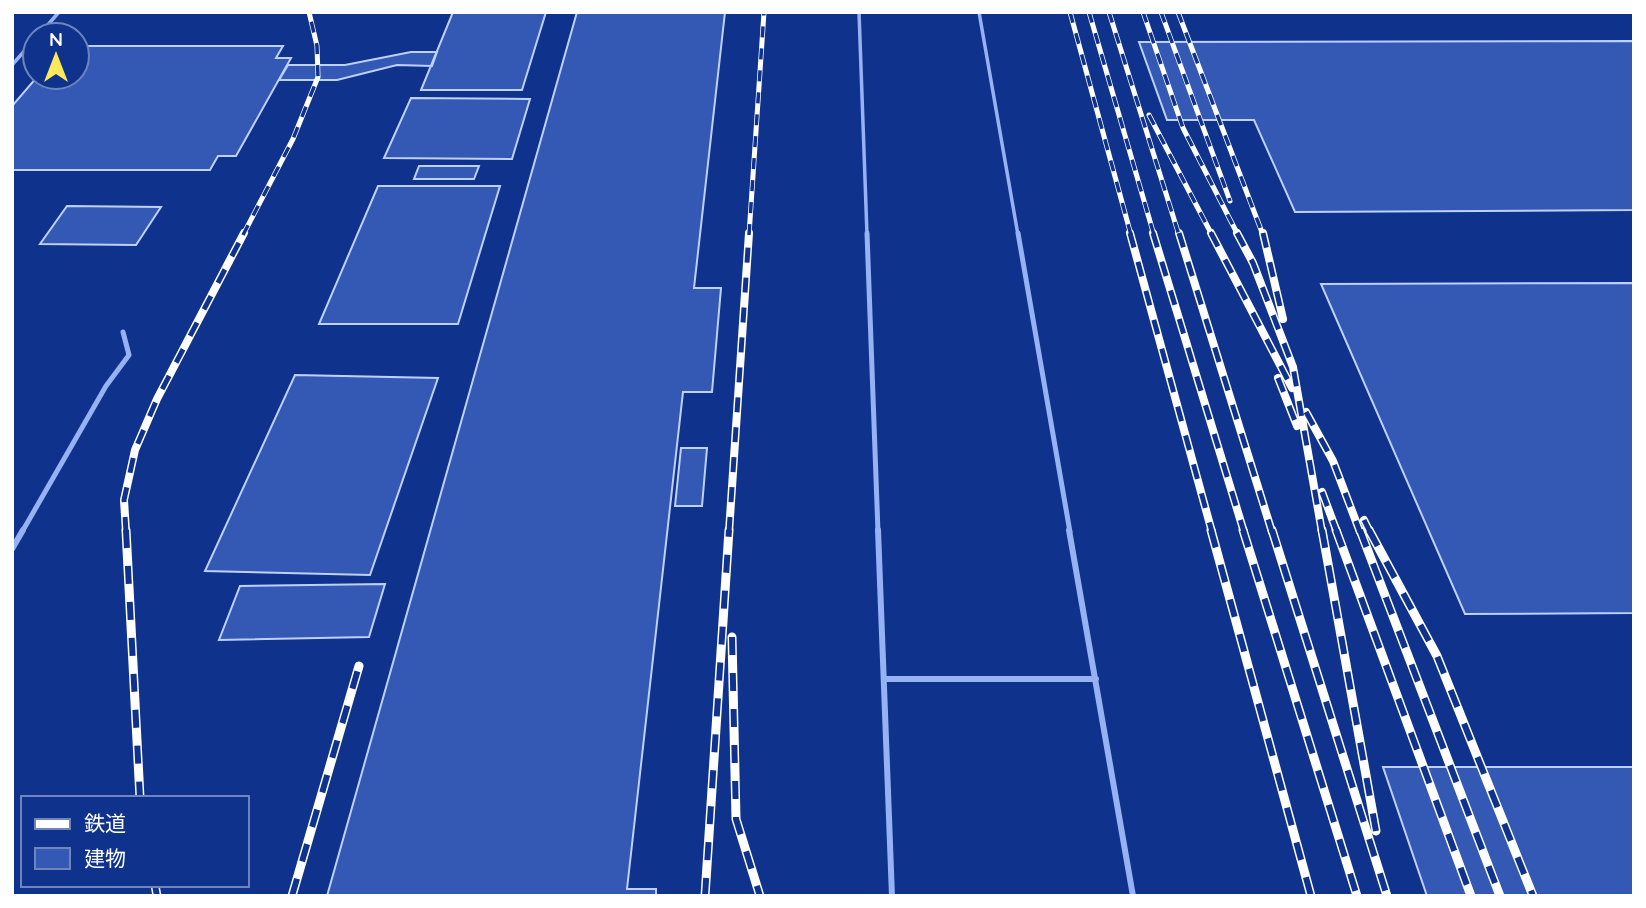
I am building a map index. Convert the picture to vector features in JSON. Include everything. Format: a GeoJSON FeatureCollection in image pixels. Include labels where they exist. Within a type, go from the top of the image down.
{"type":"FeatureCollection","features":[{"type":"Feature","properties":{"kind":"lane"},"geometry":{"type":"LineString","coordinates":[[859,12],[892,896]]}},
{"type":"Feature","properties":{"kind":"lane"},"geometry":{"type":"LineString","coordinates":[[979,12],[1133,896]]}},
{"type":"Feature","properties":{"kind":"lane"},"geometry":{"type":"LineString","coordinates":[[12,549],[106,386],[129,355],[122,332]]}},
{"type":"Feature","properties":{"kind":"lane"},"geometry":{"type":"LineString","coordinates":[[884,679],[1096,679]]}},
{"type":"Feature","properties":{"kind":"building"},"geometry":{"type":"Polygon","coordinates":[[[453,12],[546,12],[522,90],[421,90],[453,12]]]}},
{"type":"Feature","properties":{"kind":"building"},"geometry":{"type":"Polygon","coordinates":[[[577,12],[725,12],[694,288],[721,288],[712,392],[683,392],[627,889],[656,889],[656,896],[327,896],[577,12]]]}},
{"type":"Feature","properties":{"kind":"building"},"geometry":{"type":"Polygon","coordinates":[[[1634,41],[1634,210],[1295,212],[1254,120],[1167,120],[1139,42],[1634,41]]]}},
{"type":"Feature","properties":{"kind":"building"},"geometry":{"type":"Polygon","coordinates":[[[91,46],[283,46],[276,58],[291,58],[236,156],[218,156],[210,170],[12,170],[12,106],[25,91],[91,91],[91,46]]]}},
{"type":"Feature","properties":{"kind":"building"},"geometry":{"type":"Polygon","coordinates":[[[411,52],[437,52],[432,66],[397,65],[337,80],[279,80],[288,65],[345,65],[411,52]]]}},
{"type":"Feature","properties":{"kind":"building"},"geometry":{"type":"Polygon","coordinates":[[[411,98],[530,99],[512,159],[384,158],[411,98]]]}},
{"type":"Feature","properties":{"kind":"building"},"geometry":{"type":"Polygon","coordinates":[[[419,166],[479,166],[474,179],[414,179],[419,166]]]}},
{"type":"Feature","properties":{"kind":"building"},"geometry":{"type":"Polygon","coordinates":[[[378,186],[500,186],[458,324],[319,324],[378,186]]]}},
{"type":"Feature","properties":{"kind":"building"},"geometry":{"type":"Polygon","coordinates":[[[67,206],[161,207],[136,245],[40,244],[67,206]]]}},
{"type":"Feature","properties":{"kind":"building"},"geometry":{"type":"Polygon","coordinates":[[[1634,283],[1634,613],[1465,614],[1321,284],[1634,283]]]}},
{"type":"Feature","properties":{"kind":"building"},"geometry":{"type":"Polygon","coordinates":[[[295,375],[438,378],[370,575],[205,571],[295,375]]]}},
{"type":"Feature","properties":{"kind":"building"},"geometry":{"type":"Polygon","coordinates":[[[681,448],[707,448],[702,506],[675,506],[681,448]]]}},
{"type":"Feature","properties":{"kind":"building"},"geometry":{"type":"Polygon","coordinates":[[[385,584],[369,637],[219,640],[240,586],[385,584]]]}},
{"type":"Feature","properties":{"kind":"building"},"geometry":{"type":"Polygon","coordinates":[[[1383,767],[1634,767],[1634,896],[1427,896],[1383,767]]]}},
{"type":"Feature","properties":{"kind":"railway"},"geometry":{"type":"LineString","coordinates":[[243,235],[293,139],[318,77],[317,46],[309,12]]}},
{"type":"Feature","properties":{"kind":"railway"},"geometry":{"type":"LineString","coordinates":[[749,235],[764,12]]}},
{"type":"Feature","properties":{"kind":"railway"},"geometry":{"type":"LineString","coordinates":[[1070,12],[1131,235]]}},
{"type":"Feature","properties":{"kind":"railway"},"geometry":{"type":"LineString","coordinates":[[1089,12],[1154,235]]}},
{"type":"Feature","properties":{"kind":"railway"},"geometry":{"type":"LineString","coordinates":[[1109,12],[1179,235]]}},
{"type":"Feature","properties":{"kind":"railway"},"geometry":{"type":"LineString","coordinates":[[1143,12],[1183,128],[1238,235]]}},
{"type":"Feature","properties":{"kind":"railway"},"geometry":{"type":"LineString","coordinates":[[1161,12],[1230,201]]}},
{"type":"Feature","properties":{"kind":"railway"},"geometry":{"type":"LineString","coordinates":[[1178,12],[1263,235]]}},
{"type":"Feature","properties":{"kind":"railway"},"geometry":{"type":"LineString","coordinates":[[1149,115],[1212,235]]}},
{"type":"Feature","properties":{"kind":"railway"},"geometry":{"type":"LineString","coordinates":[[126,532],[124,500],[135,450],[157,399],[244,233]]}},
{"type":"Feature","properties":{"kind":"railway"},"geometry":{"type":"LineString","coordinates":[[729,532],[749,233]]}},
{"type":"Feature","properties":{"kind":"railway"},"geometry":{"type":"LineString","coordinates":[[1130,233],[1212,532]]}},
{"type":"Feature","properties":{"kind":"railway"},"geometry":{"type":"LineString","coordinates":[[1153,233],[1244,532]]}},
{"type":"Feature","properties":{"kind":"railway"},"geometry":{"type":"LineString","coordinates":[[1179,233],[1272,532]]}},
{"type":"Feature","properties":{"kind":"railway"},"geometry":{"type":"LineString","coordinates":[[1211,233],[1292,388]]}},
{"type":"Feature","properties":{"kind":"railway"},"geometry":{"type":"LineString","coordinates":[[1237,233],[1253,263],[1293,367],[1322,532]]}},
{"type":"Feature","properties":{"kind":"railway"},"geometry":{"type":"LineString","coordinates":[[1263,233],[1283,319]]}},
{"type":"Feature","properties":{"kind":"railway"},"geometry":{"type":"LineString","coordinates":[[1278,378],[1297,426]]}},
{"type":"Feature","properties":{"kind":"railway"},"geometry":{"type":"LineString","coordinates":[[1306,412],[1333,461],[1360,532]]}},
{"type":"Feature","properties":{"kind":"railway"},"geometry":{"type":"LineString","coordinates":[[1322,492],[1337,532]]}},
{"type":"Feature","properties":{"kind":"railway"},"geometry":{"type":"LineString","coordinates":[[1364,520],[1369,530]]}},
{"type":"Feature","properties":{"kind":"railway"},"geometry":{"type":"LineString","coordinates":[[126,530],[140,796]]}},
{"type":"Feature","properties":{"kind":"railway"},"geometry":{"type":"LineString","coordinates":[[705,896],[729,530]]}},
{"type":"Feature","properties":{"kind":"railway"},"geometry":{"type":"LineString","coordinates":[[1211,530],[1311,896]]}},
{"type":"Feature","properties":{"kind":"railway"},"geometry":{"type":"LineString","coordinates":[[1243,530],[1357,896]]}},
{"type":"Feature","properties":{"kind":"railway"},"geometry":{"type":"LineString","coordinates":[[1272,530],[1387,896]]}},
{"type":"Feature","properties":{"kind":"railway"},"geometry":{"type":"LineString","coordinates":[[1322,530],[1376,831]]}},
{"type":"Feature","properties":{"kind":"railway"},"geometry":{"type":"LineString","coordinates":[[1336,530],[1471,896]]}},
{"type":"Feature","properties":{"kind":"railway"},"geometry":{"type":"LineString","coordinates":[[1360,530],[1500,896]]}},
{"type":"Feature","properties":{"kind":"railway"},"geometry":{"type":"LineString","coordinates":[[1369,530],[1437,656],[1533,896]]}},
{"type":"Feature","properties":{"kind":"railway"},"geometry":{"type":"LineString","coordinates":[[732,637],[736,819],[760,896]]}},
{"type":"Feature","properties":{"kind":"railway"},"geometry":{"type":"LineString","coordinates":[[292,896],[359,666]]}},
{"type":"Feature","properties":{"kind":"railway"},"geometry":{"type":"LineString","coordinates":[[155,887],[157,896]]}}]}
